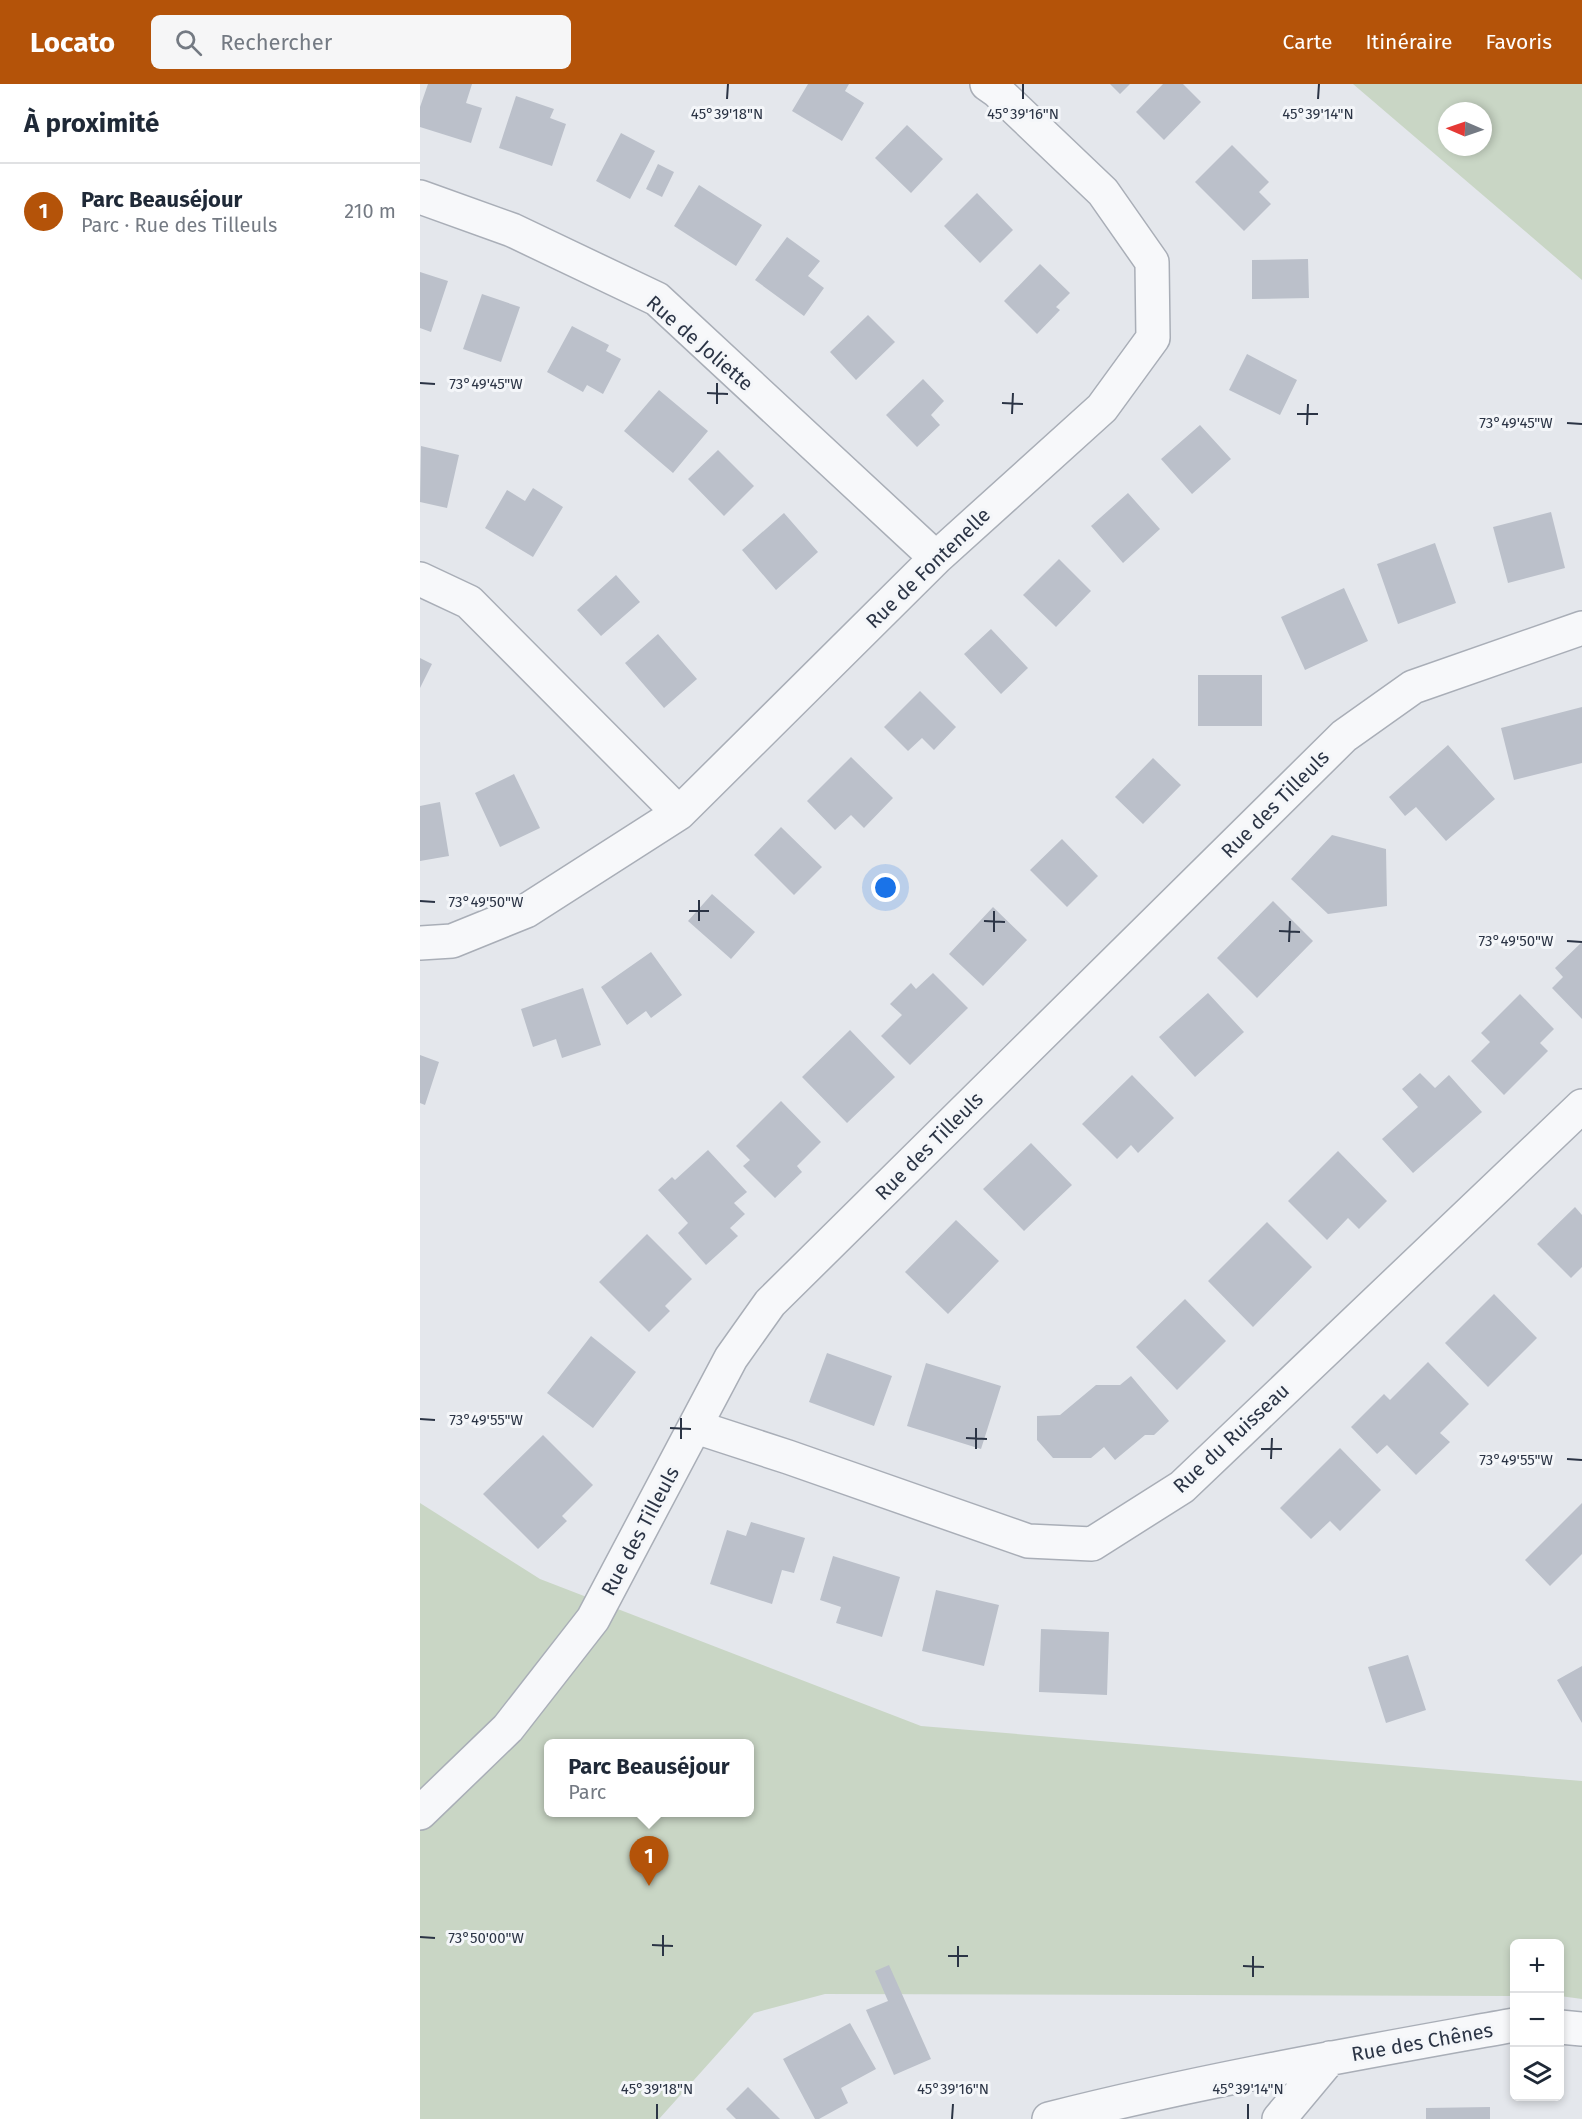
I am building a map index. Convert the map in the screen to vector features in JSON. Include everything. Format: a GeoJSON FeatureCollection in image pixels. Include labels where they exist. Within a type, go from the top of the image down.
{"type":"FeatureCollection","features":[{"type":"Feature","properties":{"kind":"street","name":"Rue de Fontenelle"},"geometry":{"type":"LineString","coordinates":[[420,943],[452,941],[526,911],[679,813],[936,558],[1102,408],[1153,338],[1152,262],[1103,192],[987,84]]}},
{"type":"Feature","properties":{"kind":"street","name":"Rue de Joliette"},"geometry":{"type":"LineString","coordinates":[[420,197],[512,230],[657,299],[936,558]]}},
{"type":"Feature","properties":{"kind":"street"},"geometry":{"type":"LineString","coordinates":[[420,579],[469,602],[679,813]]}},
{"type":"Feature","properties":{"kind":"street","name":"Rue des Tilleuls"},"geometry":{"type":"LineString","coordinates":[[420,1814],[508,1728],[593,1619],[731,1358],[770,1303],[1344,736],[1413,687],[1582,628]]}},
{"type":"Feature","properties":{"kind":"street","name":"Rue du Ruisseau"},"geometry":{"type":"LineString","coordinates":[[696,1427],[1028,1541],[1092,1544],[1182,1487],[1582,1106]]}},
{"type":"Feature","properties":{"kind":"street","name":"Rue des Chênes"},"geometry":{"type":"LineString","coordinates":[[1049,2119],[1114,2111],[1330,2058],[1510,2026]]}},
{"type":"Feature","properties":{"kind":"street"},"geometry":{"type":"LineString","coordinates":[[1564,2028],[1582,2029]]}},
{"type":"Feature","properties":{"kind":"street","name":"Rue des Chênes"},"geometry":{"type":"LineString","coordinates":[[1279,2119],[1330,2058]]}},
{"type":"Feature","properties":{"kind":"green space"},"geometry":{"type":"Polygon","coordinates":[[[1353,84],[1582,84],[1582,280],[1353,84]]]}},
{"type":"Feature","properties":{"kind":"green space"},"geometry":{"type":"Polygon","coordinates":[[[420,1503],[540,1579],[921,1726],[1582,1781],[1582,1999],[1564,1997],[1564,1939],[1510,1939],[1510,1996],[825,1994],[754,2013],[659,2119],[420,2119],[420,1503]]]}},
{"type":"Feature","properties":{"kind":"building"},"geometry":{"type":"Polygon","coordinates":[[[428,84],[472,84],[466,103],[482,108],[471,143],[420,127],[420,107],[428,84]]]}},
{"type":"Feature","properties":{"kind":"building"},"geometry":{"type":"Polygon","coordinates":[[[808,84],[849,84],[845,91],[864,103],[842,141],[792,111],[808,84]]]}},
{"type":"Feature","properties":{"kind":"building"},"geometry":{"type":"Polygon","coordinates":[[[1110,84],[1130,84],[1120,94],[1110,84]]]}},
{"type":"Feature","properties":{"kind":"building"},"geometry":{"type":"Polygon","coordinates":[[[1163,84],[1183,84],[1201,102],[1164,140],[1136,112],[1163,84]]]}},
{"type":"Feature","properties":{"kind":"building"},"geometry":{"type":"Polygon","coordinates":[[[516,96],[554,109],[550,118],[566,124],[552,166],[499,148],[516,96]]]}},
{"type":"Feature","properties":{"kind":"building"},"geometry":{"type":"Polygon","coordinates":[[[907,125],[943,159],[911,193],[875,158],[907,125]]]}},
{"type":"Feature","properties":{"kind":"building"},"geometry":{"type":"Polygon","coordinates":[[[621,133],[655,151],[630,199],[596,181],[621,133]]]}},
{"type":"Feature","properties":{"kind":"building"},"geometry":{"type":"Polygon","coordinates":[[[1232,145],[1269,182],[1259,192],[1271,204],[1244,231],[1195,182],[1232,145]]]}},
{"type":"Feature","properties":{"kind":"building"},"geometry":{"type":"Polygon","coordinates":[[[658,164],[674,172],[662,197],[646,189],[658,164]]]}},
{"type":"Feature","properties":{"kind":"building"},"geometry":{"type":"Polygon","coordinates":[[[699,185],[762,225],[736,266],[674,226],[699,185]]]}},
{"type":"Feature","properties":{"kind":"building"},"geometry":{"type":"Polygon","coordinates":[[[977,193],[1013,230],[980,263],[944,226],[977,193]]]}},
{"type":"Feature","properties":{"kind":"building"},"geometry":{"type":"Polygon","coordinates":[[[787,237],[820,261],[808,276],[824,288],[804,316],[755,280],[787,237]]]}},
{"type":"Feature","properties":{"kind":"building"},"geometry":{"type":"Polygon","coordinates":[[[1308,259],[1309,298],[1252,299],[1252,260],[1308,259]]]}},
{"type":"Feature","properties":{"kind":"building"},"geometry":{"type":"Polygon","coordinates":[[[1040,264],[1070,293],[1056,307],[1060,310],[1037,334],[1004,301],[1040,264]]]}},
{"type":"Feature","properties":{"kind":"building"},"geometry":{"type":"Polygon","coordinates":[[[420,272],[448,281],[431,332],[420,328],[420,272]]]}},
{"type":"Feature","properties":{"kind":"building"},"geometry":{"type":"Polygon","coordinates":[[[482,294],[520,307],[501,362],[463,349],[482,294]]]}},
{"type":"Feature","properties":{"kind":"building"},"geometry":{"type":"Polygon","coordinates":[[[868,315],[895,342],[856,380],[830,352],[868,315]]]}},
{"type":"Feature","properties":{"kind":"building"},"geometry":{"type":"Polygon","coordinates":[[[572,326],[609,345],[606,351],[621,359],[603,394],[587,385],[583,392],[547,372],[572,326]]]}},
{"type":"Feature","properties":{"kind":"building"},"geometry":{"type":"Polygon","coordinates":[[[1247,354],[1297,380],[1280,415],[1229,390],[1247,354]]]}},
{"type":"Feature","properties":{"kind":"building"},"geometry":{"type":"Polygon","coordinates":[[[923,379],[944,401],[931,415],[940,425],[917,447],[886,415],[923,379]]]}},
{"type":"Feature","properties":{"kind":"building"},"geometry":{"type":"Polygon","coordinates":[[[659,390],[708,431],[673,473],[624,431],[659,390]]]}},
{"type":"Feature","properties":{"kind":"building"},"geometry":{"type":"Polygon","coordinates":[[[1200,425],[1231,459],[1192,494],[1161,459],[1200,425]]]}},
{"type":"Feature","properties":{"kind":"building"},"geometry":{"type":"Polygon","coordinates":[[[421,446],[459,455],[447,508],[420,502],[421,446]]]}},
{"type":"Feature","properties":{"kind":"building"},"geometry":{"type":"Polygon","coordinates":[[[718,450],[754,486],[724,516],[688,479],[718,450]]]}},
{"type":"Feature","properties":{"kind":"building"},"geometry":{"type":"Polygon","coordinates":[[[533,488],[563,507],[533,557],[485,528],[507,490],[525,501],[533,488]]]}},
{"type":"Feature","properties":{"kind":"building"},"geometry":{"type":"Polygon","coordinates":[[[1128,493],[1160,529],[1123,563],[1091,526],[1128,493]]]}},
{"type":"Feature","properties":{"kind":"building"},"geometry":{"type":"Polygon","coordinates":[[[1551,512],[1565,568],[1508,583],[1493,527],[1551,512]]]}},
{"type":"Feature","properties":{"kind":"building"},"geometry":{"type":"Polygon","coordinates":[[[784,513],[818,552],[776,590],[742,550],[784,513]]]}},
{"type":"Feature","properties":{"kind":"building"},"geometry":{"type":"Polygon","coordinates":[[[1435,543],[1456,603],[1398,624],[1377,564],[1435,543]]]}},
{"type":"Feature","properties":{"kind":"building"},"geometry":{"type":"Polygon","coordinates":[[[1059,559],[1091,591],[1056,627],[1023,595],[1059,559]]]}},
{"type":"Feature","properties":{"kind":"building"},"geometry":{"type":"Polygon","coordinates":[[[616,575],[640,602],[601,636],[577,610],[616,575]]]}},
{"type":"Feature","properties":{"kind":"building"},"geometry":{"type":"Polygon","coordinates":[[[1344,588],[1368,641],[1305,670],[1281,617],[1344,588]]]}},
{"type":"Feature","properties":{"kind":"building"},"geometry":{"type":"Polygon","coordinates":[[[991,629],[1028,668],[1001,694],[964,654],[991,629]]]}},
{"type":"Feature","properties":{"kind":"building"},"geometry":{"type":"Polygon","coordinates":[[[658,634],[697,679],[664,708],[625,663],[658,634]]]}},
{"type":"Feature","properties":{"kind":"building"},"geometry":{"type":"Polygon","coordinates":[[[420,658],[432,664],[420,688],[420,658]]]}},
{"type":"Feature","properties":{"kind":"building"},"geometry":{"type":"Polygon","coordinates":[[[1198,675],[1262,675],[1262,726],[1198,726],[1198,675]]]}},
{"type":"Feature","properties":{"kind":"building"},"geometry":{"type":"Polygon","coordinates":[[[920,691],[956,727],[934,750],[922,738],[908,751],[884,727],[920,691]]]}},
{"type":"Feature","properties":{"kind":"building"},"geometry":{"type":"Polygon","coordinates":[[[1582,707],[1582,763],[1514,780],[1501,728],[1582,707]]]}},
{"type":"Feature","properties":{"kind":"building"},"geometry":{"type":"Polygon","coordinates":[[[1448,745],[1495,799],[1446,841],[1416,807],[1405,816],[1389,797],[1448,745]]]}},
{"type":"Feature","properties":{"kind":"building"},"geometry":{"type":"Polygon","coordinates":[[[851,757],[893,798],[864,828],[851,815],[835,830],[807,801],[851,757]]]}},
{"type":"Feature","properties":{"kind":"building"},"geometry":{"type":"Polygon","coordinates":[[[1153,758],[1181,785],[1143,824],[1115,797],[1153,758]]]}},
{"type":"Feature","properties":{"kind":"building"},"geometry":{"type":"Polygon","coordinates":[[[514,774],[540,828],[500,847],[475,793],[514,774]]]}},
{"type":"Feature","properties":{"kind":"building"},"geometry":{"type":"Polygon","coordinates":[[[440,802],[449,856],[420,861],[420,806],[440,802]]]}},
{"type":"Feature","properties":{"kind":"building"},"geometry":{"type":"Polygon","coordinates":[[[781,827],[822,867],[794,895],[754,855],[781,827]]]}},
{"type":"Feature","properties":{"kind":"building"},"geometry":{"type":"Polygon","coordinates":[[[1332,835],[1386,849],[1387,906],[1328,914],[1291,879],[1332,835]]]}},
{"type":"Feature","properties":{"kind":"building"},"geometry":{"type":"Polygon","coordinates":[[[1062,839],[1098,876],[1067,907],[1030,870],[1062,839]]]}},
{"type":"Feature","properties":{"kind":"building"},"geometry":{"type":"Polygon","coordinates":[[[712,894],[755,932],[731,959],[688,921],[712,894]]]}},
{"type":"Feature","properties":{"kind":"building"},"geometry":{"type":"Polygon","coordinates":[[[1273,901],[1313,941],[1257,998],[1217,958],[1273,901]]]}},
{"type":"Feature","properties":{"kind":"building"},"geometry":{"type":"Polygon","coordinates":[[[993,907],[1027,940],[983,986],[949,954],[993,907]]]}},
{"type":"Feature","properties":{"kind":"building"},"geometry":{"type":"Polygon","coordinates":[[[1582,942],[1582,1019],[1552,988],[1563,977],[1555,968],[1582,942]]]}},
{"type":"Feature","properties":{"kind":"building"},"geometry":{"type":"Polygon","coordinates":[[[651,952],[682,995],[651,1018],[646,1011],[627,1025],[601,987],[651,952]]]}},
{"type":"Feature","properties":{"kind":"building"},"geometry":{"type":"Polygon","coordinates":[[[933,973],[968,1008],[910,1065],[881,1036],[902,1015],[890,1004],[911,983],[916,989],[933,973]]]}},
{"type":"Feature","properties":{"kind":"building"},"geometry":{"type":"Polygon","coordinates":[[[583,988],[601,1045],[562,1058],[556,1039],[533,1047],[521,1009],[583,988]]]}},
{"type":"Feature","properties":{"kind":"building"},"geometry":{"type":"Polygon","coordinates":[[[1208,993],[1244,1032],[1195,1077],[1159,1037],[1208,993]]]}},
{"type":"Feature","properties":{"kind":"building"},"geometry":{"type":"Polygon","coordinates":[[[1520,994],[1554,1029],[1540,1043],[1548,1051],[1504,1095],[1471,1061],[1490,1042],[1481,1033],[1520,994]]]}},
{"type":"Feature","properties":{"kind":"building"},"geometry":{"type":"Polygon","coordinates":[[[850,1030],[895,1077],[847,1123],[802,1077],[850,1030]]]}},
{"type":"Feature","properties":{"kind":"building"},"geometry":{"type":"Polygon","coordinates":[[[420,1055],[439,1062],[425,1105],[420,1103],[420,1055]]]}},
{"type":"Feature","properties":{"kind":"building"},"geometry":{"type":"Polygon","coordinates":[[[1420,1073],[1435,1088],[1449,1075],[1482,1112],[1413,1173],[1382,1139],[1418,1107],[1402,1089],[1420,1073]]]}},
{"type":"Feature","properties":{"kind":"building"},"geometry":{"type":"Polygon","coordinates":[[[1132,1075],[1174,1118],[1138,1153],[1131,1145],[1117,1159],[1082,1124],[1132,1075]]]}},
{"type":"Feature","properties":{"kind":"building"},"geometry":{"type":"Polygon","coordinates":[[[781,1101],[821,1142],[797,1166],[802,1172],[775,1198],[743,1166],[750,1160],[736,1146],[781,1101]]]}},
{"type":"Feature","properties":{"kind":"building"},"geometry":{"type":"Polygon","coordinates":[[[1031,1143],[1072,1185],[1024,1231],[983,1189],[1031,1143]]]}},
{"type":"Feature","properties":{"kind":"building"},"geometry":{"type":"Polygon","coordinates":[[[708,1150],[747,1192],[734,1203],[745,1214],[730,1228],[738,1236],[706,1265],[678,1233],[688,1223],[658,1190],[672,1177],[675,1180],[708,1150]]]}},
{"type":"Feature","properties":{"kind":"building"},"geometry":{"type":"Polygon","coordinates":[[[1338,1151],[1387,1201],[1359,1229],[1348,1218],[1327,1240],[1288,1201],[1338,1151]]]}},
{"type":"Feature","properties":{"kind":"building"},"geometry":{"type":"Polygon","coordinates":[[[1575,1207],[1582,1215],[1582,1267],[1571,1278],[1537,1244],[1575,1207]]]}},
{"type":"Feature","properties":{"kind":"building"},"geometry":{"type":"Polygon","coordinates":[[[956,1220],[999,1261],[948,1314],[905,1272],[956,1220]]]}},
{"type":"Feature","properties":{"kind":"building"},"geometry":{"type":"Polygon","coordinates":[[[1267,1222],[1312,1267],[1253,1327],[1208,1281],[1267,1222]]]}},
{"type":"Feature","properties":{"kind":"building"},"geometry":{"type":"Polygon","coordinates":[[[647,1234],[692,1279],[665,1306],[670,1311],[649,1332],[599,1282],[647,1234]]]}},
{"type":"Feature","properties":{"kind":"building"},"geometry":{"type":"Polygon","coordinates":[[[1494,1294],[1537,1338],[1488,1387],[1445,1343],[1494,1294]]]}},
{"type":"Feature","properties":{"kind":"building"},"geometry":{"type":"Polygon","coordinates":[[[1185,1299],[1226,1341],[1177,1390],[1136,1347],[1185,1299]]]}},
{"type":"Feature","properties":{"kind":"building"},"geometry":{"type":"Polygon","coordinates":[[[591,1336],[636,1372],[593,1428],[547,1393],[591,1336]]]}},
{"type":"Feature","properties":{"kind":"building"},"geometry":{"type":"Polygon","coordinates":[[[827,1353],[892,1376],[874,1426],[809,1402],[827,1353]]]}},
{"type":"Feature","properties":{"kind":"building"},"geometry":{"type":"Polygon","coordinates":[[[1428,1362],[1469,1404],[1440,1433],[1450,1442],[1416,1475],[1387,1445],[1377,1454],[1351,1427],[1384,1394],[1390,1400],[1428,1362]]]}},
{"type":"Feature","properties":{"kind":"building"},"geometry":{"type":"Polygon","coordinates":[[[926,1363],[1001,1386],[981,1449],[907,1426],[926,1363]]]}},
{"type":"Feature","properties":{"kind":"building"},"geometry":{"type":"Polygon","coordinates":[[[1131,1376],[1169,1421],[1154,1435],[1145,1435],[1115,1460],[1104,1447],[1091,1458],[1053,1458],[1037,1440],[1037,1416],[1060,1415],[1096,1385],[1120,1385],[1131,1376]]]}},
{"type":"Feature","properties":{"kind":"building"},"geometry":{"type":"Polygon","coordinates":[[[543,1435],[593,1485],[562,1516],[567,1521],[538,1549],[483,1494],[543,1435]]]}},
{"type":"Feature","properties":{"kind":"building"},"geometry":{"type":"Polygon","coordinates":[[[1340,1448],[1381,1490],[1340,1531],[1330,1521],[1311,1539],[1280,1508],[1340,1448]]]}},
{"type":"Feature","properties":{"kind":"building"},"geometry":{"type":"Polygon","coordinates":[[[1582,1503],[1582,1554],[1550,1586],[1525,1560],[1582,1503]]]}},
{"type":"Feature","properties":{"kind":"building"},"geometry":{"type":"Polygon","coordinates":[[[751,1522],[805,1538],[794,1573],[782,1570],[772,1604],[710,1584],[727,1530],[746,1536],[751,1522]]]}},
{"type":"Feature","properties":{"kind":"building"},"geometry":{"type":"Polygon","coordinates":[[[833,1556],[900,1577],[882,1637],[836,1623],[841,1607],[820,1600],[833,1556]]]}},
{"type":"Feature","properties":{"kind":"building"},"geometry":{"type":"Polygon","coordinates":[[[936,1590],[999,1605],[984,1666],[922,1651],[936,1590]]]}},
{"type":"Feature","properties":{"kind":"building"},"geometry":{"type":"Polygon","coordinates":[[[1041,1629],[1109,1632],[1107,1695],[1039,1692],[1041,1629]]]}},
{"type":"Feature","properties":{"kind":"building"},"geometry":{"type":"Polygon","coordinates":[[[1408,1655],[1426,1710],[1386,1723],[1368,1667],[1408,1655]]]}},
{"type":"Feature","properties":{"kind":"building"},"geometry":{"type":"Polygon","coordinates":[[[1582,1666],[1582,1723],[1557,1680],[1582,1666]]]}},
{"type":"Feature","properties":{"kind":"building"},"geometry":{"type":"Polygon","coordinates":[[[889,1965],[931,2059],[894,2075],[866,2010],[888,2001],[875,1971],[889,1965]]]}},
{"type":"Feature","properties":{"kind":"building"},"geometry":{"type":"Polygon","coordinates":[[[850,2023],[876,2069],[841,2088],[848,2103],[815,2119],[783,2059],[850,2023]]]}},
{"type":"Feature","properties":{"kind":"building"},"geometry":{"type":"Polygon","coordinates":[[[748,2087],[780,2119],[736,2119],[726,2109],[748,2087]]]}},
{"type":"Feature","properties":{"kind":"building"},"geometry":{"type":"Polygon","coordinates":[[[1490,2107],[1490,2119],[1426,2119],[1426,2108],[1490,2107]]]}},
{"type":"Feature","properties":{"kind":"place","name":"Parc Beauséjour"},"geometry":{"type":"Point","coordinates":[649,1886]}}]}
